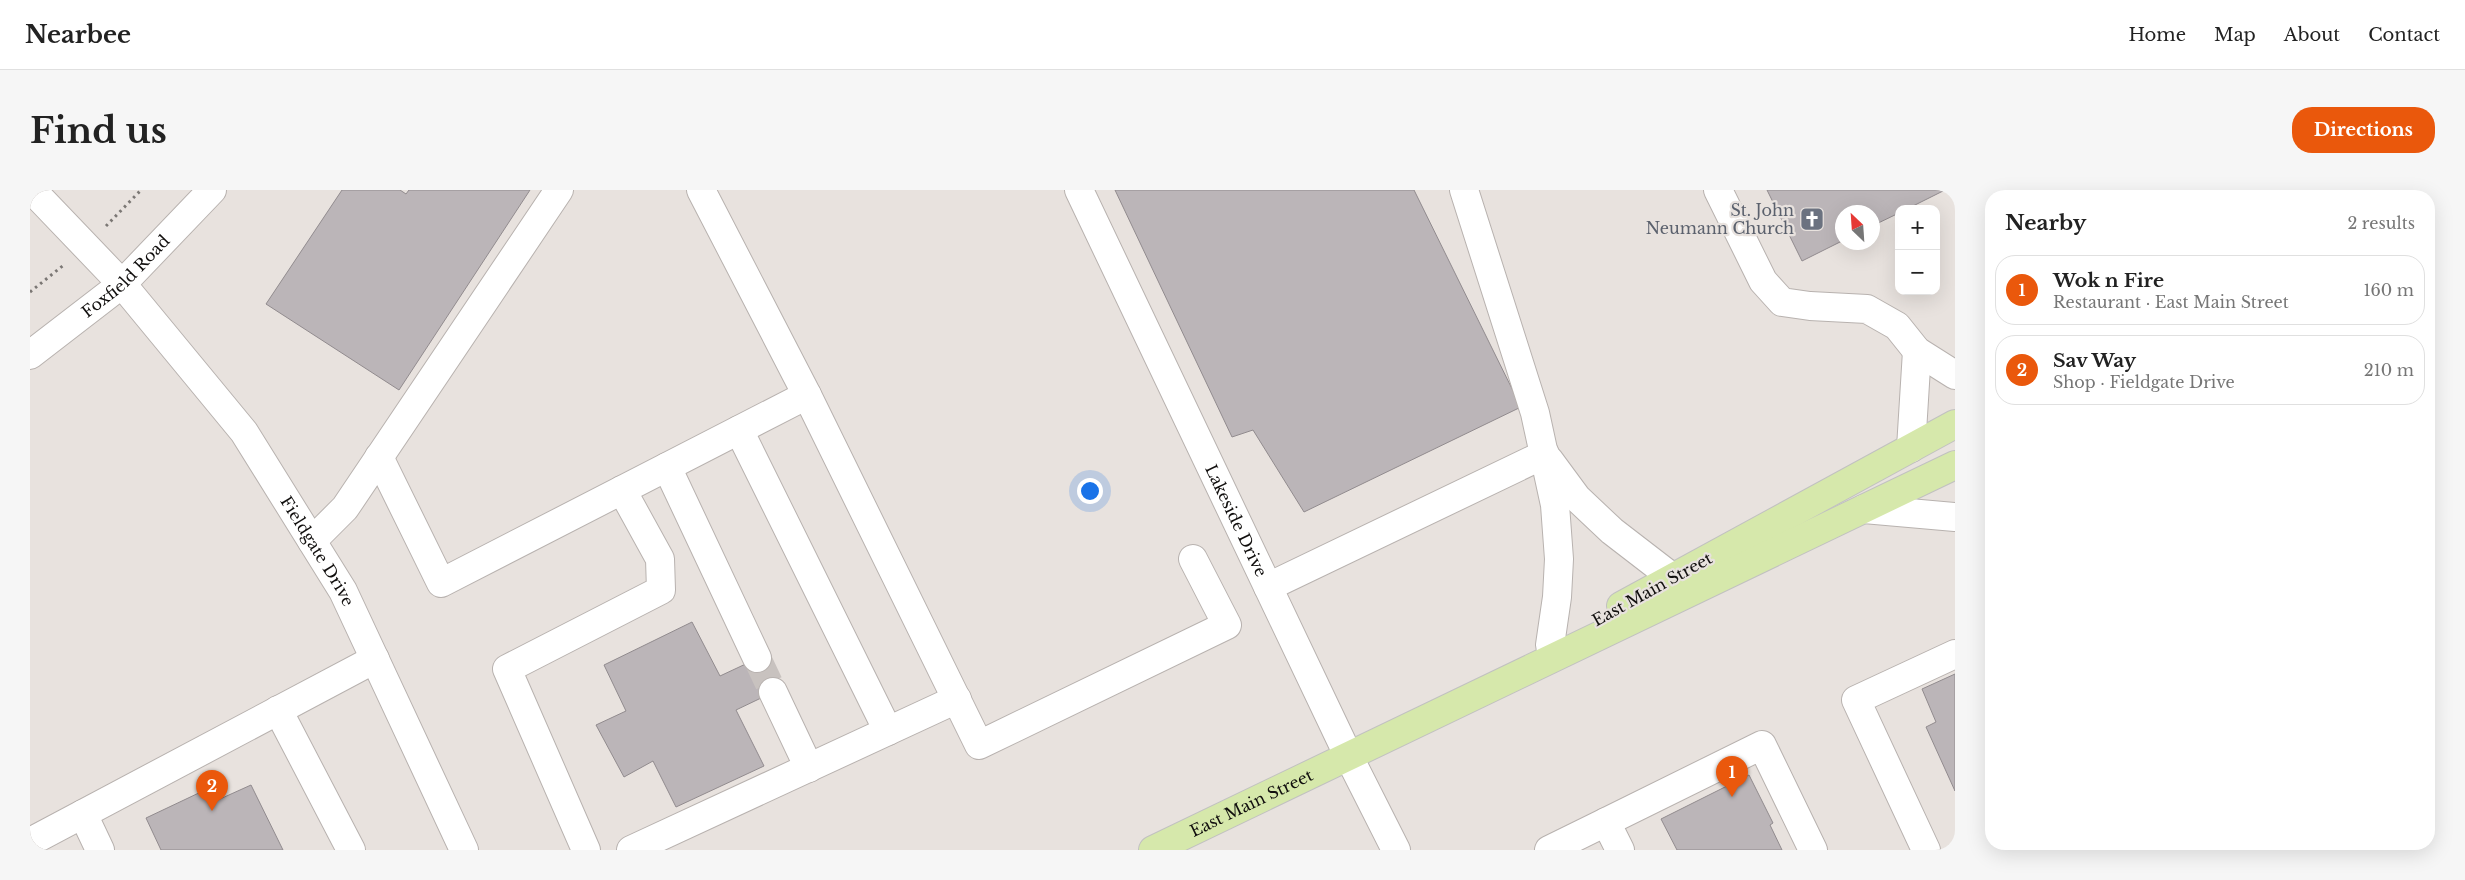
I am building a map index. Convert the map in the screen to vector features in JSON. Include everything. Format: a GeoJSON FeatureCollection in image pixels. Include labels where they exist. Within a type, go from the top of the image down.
{"type":"FeatureCollection","features":[{"type":"Feature","properties":{"kind":"main road","name":"East Main Street"},"geometry":{"type":"LineString","coordinates":[[1348,755],[1955,424]]}},
{"type":"Feature","properties":{"kind":"main road","name":"East Main Street"},"geometry":{"type":"LineString","coordinates":[[1153,850],[1955,464]]}},
{"type":"Feature","properties":{"kind":"street","name":"Fieldgate Drive"},"geometry":{"type":"LineString","coordinates":[[32,190],[122,284],[244,432],[343,591],[464,850]]}},
{"type":"Feature","properties":{"kind":"street","name":"Foxfield Road"},"geometry":{"type":"LineString","coordinates":[[30,355],[122,284],[212,190]]}},
{"type":"Feature","properties":{"kind":"street"},"geometry":{"type":"LineString","coordinates":[[312,541],[345,508],[559,190]]}},
{"type":"Feature","properties":{"kind":"street"},"geometry":{"type":"LineString","coordinates":[[701,190],[807,395],[979,745],[1227,625],[1194,558]]}},
{"type":"Feature","properties":{"kind":"street","name":"Lakeside Drive"},"geometry":{"type":"LineString","coordinates":[[1079,190],[1348,755],[1396,850]]}},
{"type":"Feature","properties":{"kind":"street"},"geometry":{"type":"LineString","coordinates":[[1464,190],[1535,413],[1555,505],[1559,559],[1557,597],[1550,645]]}},
{"type":"Feature","properties":{"kind":"street"},"geometry":{"type":"LineString","coordinates":[[1718,190],[1763,280],[1782,302],[1810,306],[1867,309],[1897,326],[1917,351],[1955,375]]}},
{"type":"Feature","properties":{"kind":"street"},"geometry":{"type":"LineString","coordinates":[[1911,448],[1917,351]]}},
{"type":"Feature","properties":{"kind":"street"},"geometry":{"type":"LineString","coordinates":[[379,458],[441,583],[807,395]]}},
{"type":"Feature","properties":{"kind":"street"},"geometry":{"type":"LineString","coordinates":[[739,430],[888,731]]}},
{"type":"Feature","properties":{"kind":"street"},"geometry":{"type":"LineString","coordinates":[[1268,587],[1545,454]]}},
{"type":"Feature","properties":{"kind":"street"},"geometry":{"type":"LineString","coordinates":[[1545,454],[1584,504],[1612,531],[1673,578]]}},
{"type":"Feature","properties":{"kind":"street"},"geometry":{"type":"LineString","coordinates":[[667,467],[757,658]]}},
{"type":"Feature","properties":{"kind":"street"},"geometry":{"type":"LineString","coordinates":[[586,850],[507,669],[660,590],[660,559],[622,490]]}},
{"type":"Feature","properties":{"kind":"street"},"geometry":{"type":"LineString","coordinates":[[1864,509],[1955,517]]}},
{"type":"Feature","properties":{"kind":"street"},"geometry":{"type":"LineString","coordinates":[[1926,850],[1856,700],[1955,654]]}},
{"type":"Feature","properties":{"kind":"street"},"geometry":{"type":"LineString","coordinates":[[30,842],[375,658]]}},
{"type":"Feature","properties":{"kind":"street"},"geometry":{"type":"LineString","coordinates":[[773,692],[809,768]]}},
{"type":"Feature","properties":{"kind":"street"},"geometry":{"type":"LineString","coordinates":[[631,850],[957,699]]}},
{"type":"Feature","properties":{"kind":"street"},"geometry":{"type":"LineString","coordinates":[[278,710],[352,850]]}},
{"type":"Feature","properties":{"kind":"street"},"geometry":{"type":"LineString","coordinates":[[1548,850],[1762,746],[1813,850]]}},
{"type":"Feature","properties":{"kind":"street"},"geometry":{"type":"LineString","coordinates":[[82,814],[100,850]]}},
{"type":"Feature","properties":{"kind":"street"},"geometry":{"type":"LineString","coordinates":[[1606,822],[1620,850]]}},
{"type":"Feature","properties":{"kind":"building"},"geometry":{"type":"Polygon","coordinates":[[[342,190],[400,190],[406,194],[409,190],[530,190],[399,390],[266,304],[342,190]]]}},
{"type":"Feature","properties":{"kind":"building"},"geometry":{"type":"Polygon","coordinates":[[[1115,190],[1414,190],[1521,407],[1304,512],[1253,430],[1232,437],[1115,190]]]}},
{"type":"Feature","properties":{"kind":"building","name":"St. John Neumann Church"},"geometry":{"type":"Polygon","coordinates":[[[1767,190],[1945,190],[1915,205],[1895,205],[1895,215],[1880,222],[1880,205],[1835,205],[1835,244],[1802,261],[1767,190]]]}},
{"type":"Feature","properties":{"kind":"building"},"geometry":{"type":"Polygon","coordinates":[[[692,622],[720,676],[767,654],[782,688],[736,710],[764,766],[676,807],[653,761],[624,777],[596,725],[626,711],[604,665],[692,622]]]}},
{"type":"Feature","properties":{"kind":"building"},"geometry":{"type":"Polygon","coordinates":[[[1955,674],[1955,791],[1926,727],[1936,722],[1922,689],[1955,674]]]}},
{"type":"Feature","properties":{"kind":"building"},"geometry":{"type":"Polygon","coordinates":[[[1749,775],[1773,823],[1770,825],[1782,850],[1677,850],[1661,819],[1749,775]]]}},
{"type":"Feature","properties":{"kind":"building"},"geometry":{"type":"Polygon","coordinates":[[[251,785],[283,850],[161,850],[146,818],[203,791],[209,804],[251,785]]]}},
{"type":"Feature","properties":{"kind":"tunnel"},"geometry":{"type":"LineString","coordinates":[[757,658],[773,692]]}},
{"type":"Feature","properties":{"kind":"place","name":"St. John Neumann Church"},"geometry":{"type":"Point","coordinates":[1812,219]}},
{"type":"Feature","properties":{"kind":"place","name":"Wok n Fire"},"geometry":{"type":"Point","coordinates":[1732,797]}},
{"type":"Feature","properties":{"kind":"place","name":"Sav Way"},"geometry":{"type":"Point","coordinates":[212,811]}}]}
